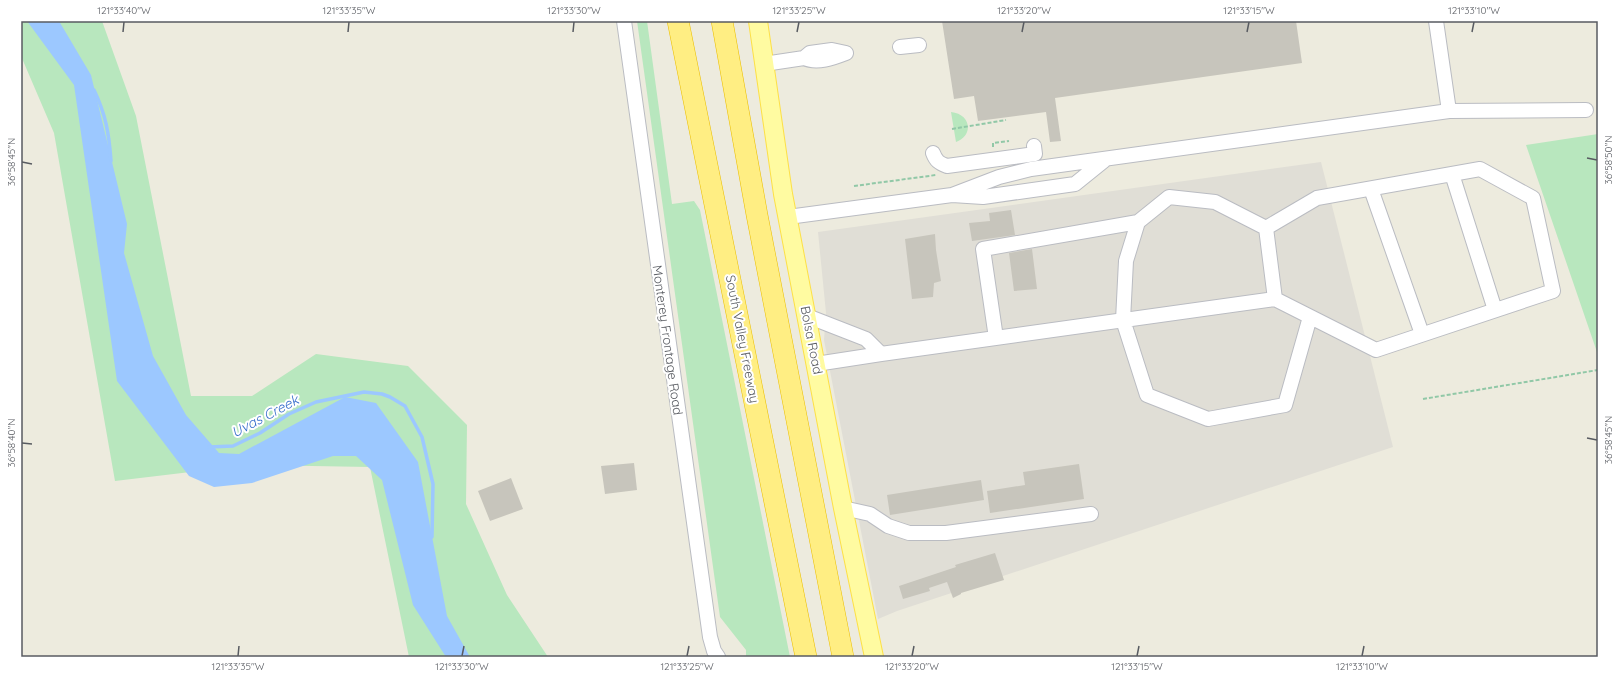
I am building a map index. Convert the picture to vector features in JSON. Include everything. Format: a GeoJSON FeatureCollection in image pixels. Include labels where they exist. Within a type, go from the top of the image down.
{"type":"FeatureCollection","features":[{"type":"Feature","properties":{"kind":"highway","name":"South Valley Freeway"},"geometry":{"type":"LineString","coordinates":[[678,21],[806,657]]}},
{"type":"Feature","properties":{"kind":"highway"},"geometry":{"type":"LineString","coordinates":[[722,21],[760,230],[843,657]]}},
{"type":"Feature","properties":{"kind":"main road","name":"Bolsa Road"},"geometry":{"type":"LineString","coordinates":[[758,21],[788,217],[874,657]]}},
{"type":"Feature","properties":{"kind":"street","name":"Monterey Frontage Road"},"geometry":{"type":"LineString","coordinates":[[624,21],[710,637],[714,651],[718,657]]}},
{"type":"Feature","properties":{"kind":"street"},"geometry":{"type":"LineString","coordinates":[[1436,21],[1449,111]]}},
{"type":"Feature","properties":{"kind":"street"},"geometry":{"type":"LineString","coordinates":[[900,47],[919,45]]}},
{"type":"Feature","properties":{"kind":"street"},"geometry":{"type":"LineString","coordinates":[[764,64],[804,58]]}},
{"type":"Feature","properties":{"kind":"street"},"geometry":{"type":"LineString","coordinates":[[952,195],[999,177],[1025,171],[1106,158],[1449,111],[1586,110]]}},
{"type":"Feature","properties":{"kind":"street"},"geometry":{"type":"LineString","coordinates":[[933,153],[935,159],[940,164],[947,166],[1035,154],[1034,146]]}},
{"type":"Feature","properties":{"kind":"street"},"geometry":{"type":"LineString","coordinates":[[788,217],[952,195],[983,197],[1075,184],[1106,158]]}},
{"type":"Feature","properties":{"kind":"street"},"geometry":{"type":"LineString","coordinates":[[816,364],[1275,299],[1376,350],[1553,291],[1534,198],[1480,170],[1316,198],[1266,228]]}},
{"type":"Feature","properties":{"kind":"street"},"geometry":{"type":"LineString","coordinates":[[1452,174],[1495,310]]}},
{"type":"Feature","properties":{"kind":"street"},"geometry":{"type":"LineString","coordinates":[[1371,189],[1422,334]]}},
{"type":"Feature","properties":{"kind":"street"},"geometry":{"type":"LineString","coordinates":[[996,338],[983,249],[1138,222],[1169,197],[1215,202],[1266,228]]}},
{"type":"Feature","properties":{"kind":"street"},"geometry":{"type":"LineString","coordinates":[[1138,222],[1126,261],[1123,320],[1147,395],[1208,419],[1285,405],[1310,317]]}},
{"type":"Feature","properties":{"kind":"street"},"geometry":{"type":"LineString","coordinates":[[1266,228],[1275,299]]}},
{"type":"Feature","properties":{"kind":"street"},"geometry":{"type":"LineString","coordinates":[[807,316],[866,339],[882,354]]}},
{"type":"Feature","properties":{"kind":"street"},"geometry":{"type":"LineString","coordinates":[[844,508],[870,514],[888,526],[909,533],[946,532],[1092,514]]}},
{"type":"Feature","properties":{"kind":"path"},"geometry":{"type":"LineString","coordinates":[[952,129],[1006,120]]}},
{"type":"Feature","properties":{"kind":"path"},"geometry":{"type":"LineString","coordinates":[[994,150],[993,143],[1009,141]]}},
{"type":"Feature","properties":{"kind":"path"},"geometry":{"type":"LineString","coordinates":[[854,186],[939,175]]}},
{"type":"Feature","properties":{"kind":"path"},"geometry":{"type":"LineString","coordinates":[[1422,399],[1598,370]]}},
{"type":"Feature","properties":{"kind":"shaded area"},"geometry":{"type":"Polygon","coordinates":[[[1321,162],[1393,447],[897,611],[878,619],[824,340],[826,313],[818,232],[1321,162]]]}},
{"type":"Feature","properties":{"kind":"green space"},"geometry":{"type":"Polygon","coordinates":[[[21,21],[102,21],[136,116],[191,396],[252,396],[316,354],[408,366],[467,425],[466,504],[507,595],[548,657],[409,657],[370,467],[249,465],[115,481],[54,133],[21,56],[21,21]]]}},
{"type":"Feature","properties":{"kind":"green space"},"geometry":{"type":"Polygon","coordinates":[[[637,21],[647,21],[672,204],[694,201],[700,210],[790,657],[746,657],[746,650],[720,617],[637,21]]]}},
{"type":"Feature","properties":{"kind":"green space"},"geometry":{"type":"Polygon","coordinates":[[[951,112],[963,117],[968,125],[966,135],[956,142],[951,112]]]}},
{"type":"Feature","properties":{"kind":"green space"},"geometry":{"type":"Polygon","coordinates":[[[1598,134],[1598,355],[1526,145],[1598,134]]]}},
{"type":"Feature","properties":{"kind":"water"},"geometry":{"type":"Polygon","coordinates":[[[27,21],[59,21],[91,75],[127,224],[124,253],[153,356],[186,415],[219,453],[239,454],[345,397],[376,403],[418,462],[447,616],[470,657],[446,657],[413,605],[382,480],[356,456],[333,456],[252,483],[214,487],[189,476],[117,381],[74,85],[27,21]]]}},
{"type":"Feature","properties":{"kind":"building"},"geometry":{"type":"Polygon","coordinates":[[[942,21],[1296,21],[1302,63],[1055,98],[1061,141],[1050,142],[1046,112],[978,121],[974,96],[954,99],[942,21]]]}},
{"type":"Feature","properties":{"kind":"building"},"geometry":{"type":"Polygon","coordinates":[[[1011,210],[1015,235],[972,241],[969,223],[990,221],[989,213],[1011,210]]]}},
{"type":"Feature","properties":{"kind":"building"},"geometry":{"type":"Polygon","coordinates":[[[935,234],[941,281],[934,283],[933,297],[912,299],[905,239],[935,234]]]}},
{"type":"Feature","properties":{"kind":"building"},"geometry":{"type":"Polygon","coordinates":[[[1032,249],[1037,289],[1014,291],[1009,253],[1032,249]]]}},
{"type":"Feature","properties":{"kind":"building"},"geometry":{"type":"Polygon","coordinates":[[[634,463],[637,490],[605,494],[601,466],[634,463]]]}},
{"type":"Feature","properties":{"kind":"building"},"geometry":{"type":"Polygon","coordinates":[[[1079,464],[1084,499],[990,513],[987,491],[1025,485],[1023,472],[1079,464]]]}},
{"type":"Feature","properties":{"kind":"building"},"geometry":{"type":"Polygon","coordinates":[[[511,478],[523,509],[490,521],[478,491],[511,478]]]}},
{"type":"Feature","properties":{"kind":"building"},"geometry":{"type":"Polygon","coordinates":[[[981,480],[984,500],[890,515],[887,495],[981,480]]]}},
{"type":"Feature","properties":{"kind":"building"},"geometry":{"type":"Polygon","coordinates":[[[995,553],[1004,580],[961,593],[953,598],[947,582],[929,588],[930,591],[903,599],[899,586],[956,567],[955,565],[995,553]]]}},
{"type":"Feature","properties":{"kind":"waterway","name":"Uvas Creek"},"geometry":{"type":"LineString","coordinates":[[94,90],[106,125],[111,161]]}},
{"type":"Feature","properties":{"kind":"waterway","name":"Uvas Creek"},"geometry":{"type":"LineString","coordinates":[[209,447],[233,446],[260,433],[289,414],[316,402],[364,392],[382,394],[390,397],[405,406],[422,437],[433,484],[432,537]]}}]}
